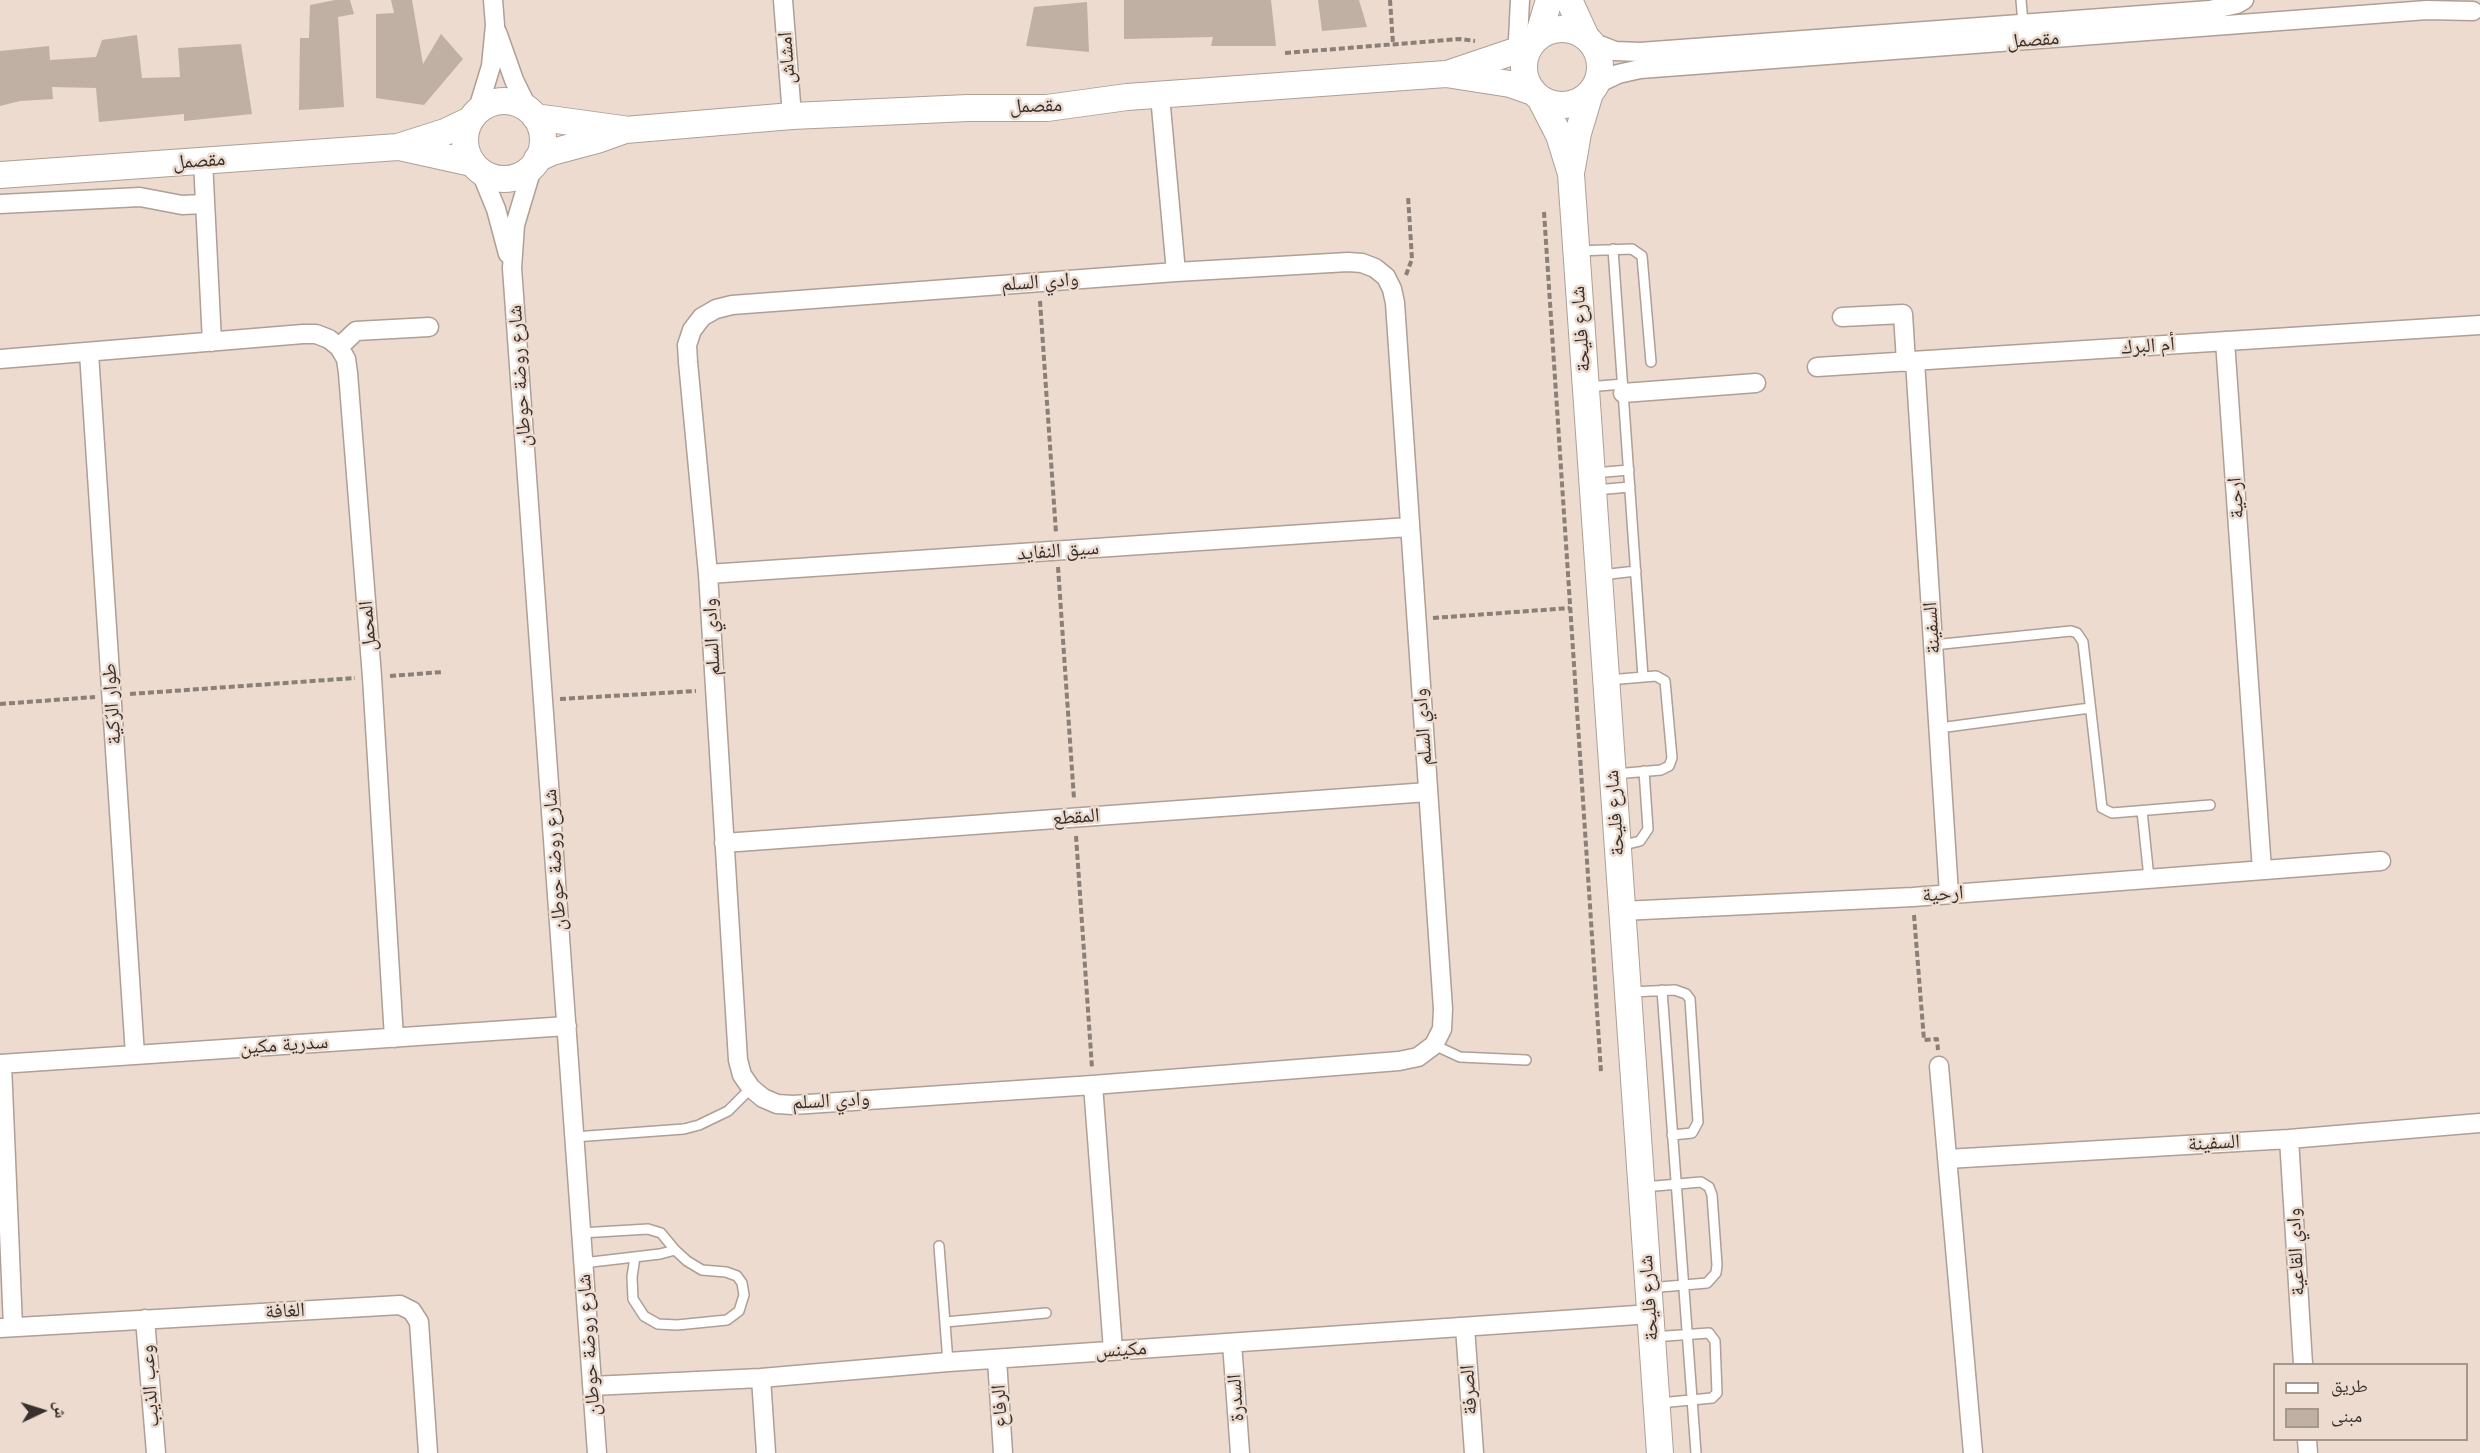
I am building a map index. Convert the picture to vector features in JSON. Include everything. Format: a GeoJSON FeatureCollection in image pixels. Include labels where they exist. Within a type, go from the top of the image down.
{"type":"FeatureCollection","features":[{"type":"Feature","properties":{"kind":"street"},"geometry":{"type":"LineString","coordinates":[[493,0],[495,25],[491,66],[465,142],[476,166],[490,176],[514,177],[525,172],[535,162],[542,138],[540,127],[514,80],[495,25]]}},
{"type":"Feature","properties":{"kind":"street","name":"امشاش"},"geometry":{"type":"LineString","coordinates":[[783,0],[792,116]]}},
{"type":"Feature","properties":{"kind":"street"},"geometry":{"type":"LineString","coordinates":[[1520,0],[1518,30],[1528,49]]}},
{"type":"Feature","properties":{"kind":"street"},"geometry":{"type":"LineString","coordinates":[[1549,0],[1528,49],[1527,84],[1537,96],[1551,104],[1572,105],[1594,89],[1600,63],[1569,0]]}},
{"type":"Feature","properties":{"kind":"street","name":"مقصمل"},"geometry":{"type":"LineString","coordinates":[[1589,40],[1615,51],[1640,52],[2210,10],[2237,4],[2244,0]]}},
{"type":"Feature","properties":{"kind":"street","name":"مقصمل"},"geometry":{"type":"LineString","coordinates":[[1594,89],[1618,74],[1640,69],[2427,10],[2475,11]]}},
{"type":"Feature","properties":{"kind":"street"},"geometry":{"type":"LineString","coordinates":[[1528,49],[1547,31],[1567,29],[1589,40]]}},
{"type":"Feature","properties":{"kind":"street","name":"مقصمل"},"geometry":{"type":"LineString","coordinates":[[1446,74],[1467,65],[1528,49]]}},
{"type":"Feature","properties":{"kind":"street","name":"مقصمل"},"geometry":{"type":"LineString","coordinates":[[535,162],[560,149],[625,130],[792,116],[984,107],[1047,108],[1127,96],[1160,96],[1446,74],[1510,84],[1537,96]]}},
{"type":"Feature","properties":{"kind":"street","name":"شارع فليحة"},"geometry":{"type":"LineString","coordinates":[[1571,174],[1578,133],[1594,89]]}},
{"type":"Feature","properties":{"kind":"street"},"geometry":{"type":"LineString","coordinates":[[1160,96],[1176,272]]}},
{"type":"Feature","properties":{"kind":"street","name":"شارع فليحة"},"geometry":{"type":"LineString","coordinates":[[1537,96],[1559,135],[1571,174],[1660,1453]]}},
{"type":"Feature","properties":{"kind":"street"},"geometry":{"type":"LineString","coordinates":[[474,116],[496,101],[507,101],[531,113]]}},
{"type":"Feature","properties":{"kind":"street","name":"مقصمل"},"geometry":{"type":"LineString","coordinates":[[531,113],[625,130]]}},
{"type":"Feature","properties":{"kind":"street","name":"مقصمل"},"geometry":{"type":"LineString","coordinates":[[398,147],[445,132],[474,116]]}},
{"type":"Feature","properties":{"kind":"street","name":"مقصمل"},"geometry":{"type":"LineString","coordinates":[[0,175],[398,147],[430,152],[476,166]]}},
{"type":"Feature","properties":{"kind":"street"},"geometry":{"type":"LineString","coordinates":[[203,161],[212,342]]}},
{"type":"Feature","properties":{"kind":"street","name":"شارع روضة حوطان"},"geometry":{"type":"LineString","coordinates":[[535,162],[517,215],[512,268],[597,1453]]}},
{"type":"Feature","properties":{"kind":"street","name":"شارع روضة حوطان"},"geometry":{"type":"LineString","coordinates":[[476,166],[496,209],[512,268]]}},
{"type":"Feature","properties":{"kind":"street"},"geometry":{"type":"LineString","coordinates":[[0,204],[140,197],[182,205],[205,204]]}},
{"type":"Feature","properties":{"kind":"street","name":"وادي السلم"},"geometry":{"type":"LineString","coordinates":[[1362,262],[1375,268],[1386,277],[1395,303],[1443,1009],[1442,1029],[1434,1045],[1418,1057],[1399,1061],[1093,1085],[793,1105],[777,1104],[763,1098],[751,1088],[742,1075],[738,1060],[708,574],[687,345],[692,330],[702,317],[716,309],[732,305],[1039,282],[1362,262]]}},
{"type":"Feature","properties":{"kind":"street","name":"السفينة"},"geometry":{"type":"LineString","coordinates":[[1842,317],[1903,314],[1911,362],[1939,728],[1949,894]]}},
{"type":"Feature","properties":{"kind":"street","name":"أم البرك"},"geometry":{"type":"LineString","coordinates":[[1817,367],[2480,325]]}},
{"type":"Feature","properties":{"kind":"street"},"geometry":{"type":"LineString","coordinates":[[0,359],[316,334],[329,339],[339,347],[356,331],[429,327]]}},
{"type":"Feature","properties":{"kind":"street","name":"ارحية"},"geometry":{"type":"LineString","coordinates":[[2225,341],[2262,870]]}},
{"type":"Feature","properties":{"kind":"street","name":"المحمل"},"geometry":{"type":"LineString","coordinates":[[339,347],[346,359],[348,373],[372,677],[394,1038]]}},
{"type":"Feature","properties":{"kind":"street","name":"طوار الرّكية"},"geometry":{"type":"LineString","coordinates":[[89,353],[135,1055]]}},
{"type":"Feature","properties":{"kind":"street"},"geometry":{"type":"LineString","coordinates":[[1623,389],[1756,383]]}},
{"type":"Feature","properties":{"kind":"street","name":"سيق النفايد"},"geometry":{"type":"LineString","coordinates":[[708,574],[1409,527]]}},
{"type":"Feature","properties":{"kind":"street","name":"المقطع"},"geometry":{"type":"LineString","coordinates":[[724,843],[1428,792]]}},
{"type":"Feature","properties":{"kind":"street","name":"ارحية"},"geometry":{"type":"LineString","coordinates":[[1622,910],[1913,897],[2381,861]]}},
{"type":"Feature","properties":{"kind":"street","name":"سدرية مكين"},"geometry":{"type":"LineString","coordinates":[[1,1064],[567,1026]]}},
{"type":"Feature","properties":{"kind":"street","name":"الغافة"},"geometry":{"type":"LineString","coordinates":[[1,1064],[7,1327],[400,1305],[412,1311],[419,1322],[428,1453]]}},
{"type":"Feature","properties":{"kind":"street"},"geometry":{"type":"LineString","coordinates":[[1939,1066],[1973,1453]]}},
{"type":"Feature","properties":{"kind":"street"},"geometry":{"type":"LineString","coordinates":[[1093,1085],[1113,1350]]}},
{"type":"Feature","properties":{"kind":"street","name":"السفينة"},"geometry":{"type":"LineString","coordinates":[[1947,1159],[2289,1139],[2480,1123]]}},
{"type":"Feature","properties":{"kind":"street","name":"وادي القاعية"},"geometry":{"type":"LineString","coordinates":[[2289,1139],[2303,1363]]}},
{"type":"Feature","properties":{"kind":"street","name":"وعب الذيب"},"geometry":{"type":"LineString","coordinates":[[145,1319],[156,1453]]}},
{"type":"Feature","properties":{"kind":"street","name":"مكينس"},"geometry":{"type":"LineString","coordinates":[[592,1386],[761,1378],[1113,1350],[1465,1327],[1651,1325]]}},
{"type":"Feature","properties":{"kind":"street","name":"الصرفة"},"geometry":{"type":"LineString","coordinates":[[1465,1327],[1474,1453]]}},
{"type":"Feature","properties":{"kind":"street","name":"السدرة"},"geometry":{"type":"LineString","coordinates":[[1232,1343],[1240,1453]]}},
{"type":"Feature","properties":{"kind":"street","name":"الرفاع"},"geometry":{"type":"LineString","coordinates":[[997,1359],[1003,1453]]}},
{"type":"Feature","properties":{"kind":"street"},"geometry":{"type":"LineString","coordinates":[[761,1378],[766,1453]]}},
{"type":"Feature","properties":{"kind":"lane"},"geometry":{"type":"LineString","coordinates":[[2021,0],[2023,23]]}},
{"type":"Feature","properties":{"kind":"lane"},"geometry":{"type":"LineString","coordinates":[[1613,249],[1643,677]]}},
{"type":"Feature","properties":{"kind":"lane"},"geometry":{"type":"LineString","coordinates":[[1576,251],[1636,250],[1643,260],[1651,362]]}},
{"type":"Feature","properties":{"kind":"lane"},"geometry":{"type":"LineString","coordinates":[[1585,387],[1623,389]]}},
{"type":"Feature","properties":{"kind":"lane"},"geometry":{"type":"LineString","coordinates":[[1592,482],[1629,470]]}},
{"type":"Feature","properties":{"kind":"lane"},"geometry":{"type":"LineString","coordinates":[[1592,482],[1630,487]]}},
{"type":"Feature","properties":{"kind":"lane"},"geometry":{"type":"LineString","coordinates":[[1598,576],[1636,571]]}},
{"type":"Feature","properties":{"kind":"lane"},"geometry":{"type":"LineString","coordinates":[[1933,645],[2071,631],[2077,633],[2083,642],[2102,808],[2112,813],[2210,805]]}},
{"type":"Feature","properties":{"kind":"lane"},"geometry":{"type":"LineString","coordinates":[[1606,680],[1656,676],[1665,681],[1672,758],[1665,768],[1612,774]]}},
{"type":"Feature","properties":{"kind":"lane"},"geometry":{"type":"LineString","coordinates":[[1939,728],[2090,708]]}},
{"type":"Feature","properties":{"kind":"lane"},"geometry":{"type":"LineString","coordinates":[[1618,847],[1640,841],[1648,829],[1644,771]]}},
{"type":"Feature","properties":{"kind":"lane"},"geometry":{"type":"LineString","coordinates":[[2142,810],[2149,878]]}},
{"type":"Feature","properties":{"kind":"lane"},"geometry":{"type":"LineString","coordinates":[[1662,990],[1696,1453]]}},
{"type":"Feature","properties":{"kind":"lane"},"geometry":{"type":"LineString","coordinates":[[1628,992],[1681,991],[1690,999],[1697,1126],[1692,1133],[1672,1135]]}},
{"type":"Feature","properties":{"kind":"lane"},"geometry":{"type":"LineString","coordinates":[[1434,1045],[1460,1057],[1526,1060]]}},
{"type":"Feature","properties":{"kind":"lane"},"geometry":{"type":"LineString","coordinates":[[574,1137],[684,1130],[728,1111],[751,1088]]}},
{"type":"Feature","properties":{"kind":"lane"},"geometry":{"type":"LineString","coordinates":[[1642,1187],[1701,1182],[1709,1187],[1712,1196],[1716,1273],[1713,1279],[1707,1283],[1649,1288]]}},
{"type":"Feature","properties":{"kind":"lane"},"geometry":{"type":"LineString","coordinates":[[581,1233],[648,1229],[661,1233],[687,1261],[702,1270],[726,1272],[737,1276],[742,1283],[744,1294],[739,1311],[727,1320],[676,1325],[658,1324],[644,1316],[633,1299],[632,1277],[635,1257]]}},
{"type":"Feature","properties":{"kind":"lane"},"geometry":{"type":"LineString","coordinates":[[939,1246],[948,1362]]}},
{"type":"Feature","properties":{"kind":"lane"},"geometry":{"type":"LineString","coordinates":[[583,1263],[675,1250]]}},
{"type":"Feature","properties":{"kind":"lane"},"geometry":{"type":"LineString","coordinates":[[945,1322],[1046,1312]]}},
{"type":"Feature","properties":{"kind":"lane"},"geometry":{"type":"LineString","coordinates":[[1651,1325],[1686,1334],[1709,1333],[1714,1337],[1719,1386],[1718,1393],[1712,1398],[1656,1403]]}},
{"type":"Feature","properties":{"kind":"path"},"geometry":{"type":"LineString","coordinates":[[1390,0],[1393,44]]}},
{"type":"Feature","properties":{"kind":"path"},"geometry":{"type":"LineString","coordinates":[[1285,54],[1460,39],[1474,40],[1487,47],[1496,58]]}},
{"type":"Feature","properties":{"kind":"path"},"geometry":{"type":"LineString","coordinates":[[1392,289],[1409,271],[1412,259],[1408,196]]}},
{"type":"Feature","properties":{"kind":"path"},"geometry":{"type":"LineString","coordinates":[[1544,212],[1601,1072]]}},
{"type":"Feature","properties":{"kind":"path"},"geometry":{"type":"LineString","coordinates":[[1039,282],[1093,1085]]}},
{"type":"Feature","properties":{"kind":"path"},"geometry":{"type":"LineString","coordinates":[[1416,620],[1570,609]]}},
{"type":"Feature","properties":{"kind":"path"},"geometry":{"type":"LineString","coordinates":[[0,704],[443,672]]}},
{"type":"Feature","properties":{"kind":"path"},"geometry":{"type":"LineString","coordinates":[[544,700],[715,690]]}},
{"type":"Feature","properties":{"kind":"path"},"geometry":{"type":"LineString","coordinates":[[1913,897],[1924,1040],[1937,1039],[1939,1066]]}},
{"type":"Feature","properties":{"kind":"building"},"geometry":{"type":"Polygon","coordinates":[[[335,0],[350,0],[354,14],[338,17],[344,107],[299,110],[300,38],[309,38],[310,5],[335,0]]]}},
{"type":"Feature","properties":{"kind":"building"},"geometry":{"type":"Polygon","coordinates":[[[391,0],[412,0],[423,64],[441,34],[463,59],[424,105],[376,98],[376,14],[394,13],[391,0]]]}},
{"type":"Feature","properties":{"kind":"building"},"geometry":{"type":"Polygon","coordinates":[[[1124,0],[1271,0],[1276,46],[1211,46],[1213,37],[1124,39],[1124,0]]]}},
{"type":"Feature","properties":{"kind":"building"},"geometry":{"type":"Polygon","coordinates":[[[1318,0],[1359,0],[1367,27],[1322,31],[1318,0]]]}},
{"type":"Feature","properties":{"kind":"building"},"geometry":{"type":"Polygon","coordinates":[[[1087,2],[1089,52],[1026,46],[1034,7],[1087,2]]]}},
{"type":"Feature","properties":{"kind":"building"},"geometry":{"type":"Polygon","coordinates":[[[137,35],[142,78],[180,77],[178,48],[241,44],[252,114],[184,121],[184,114],[99,122],[96,88],[52,87],[53,99],[20,101],[0,106],[0,51],[49,46],[50,60],[96,57],[102,40],[137,35]]]}}]}
